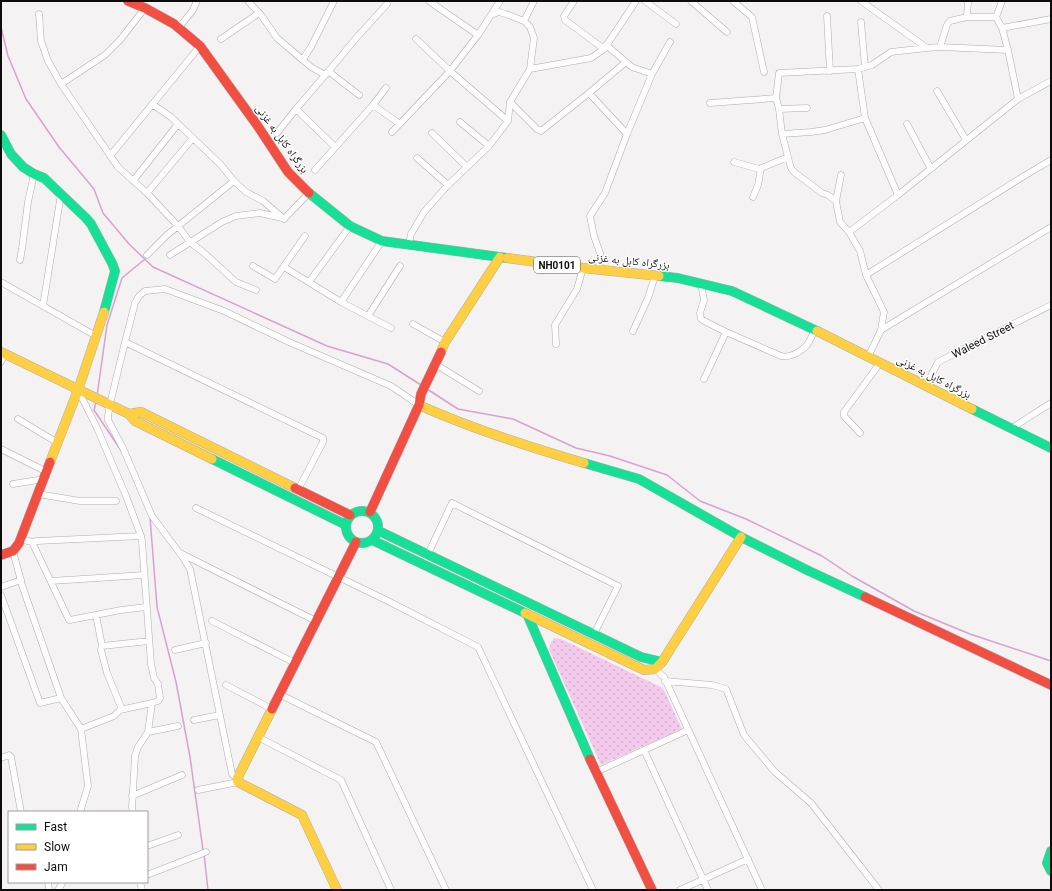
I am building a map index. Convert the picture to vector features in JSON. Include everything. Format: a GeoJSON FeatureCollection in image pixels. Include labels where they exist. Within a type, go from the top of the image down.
{"type":"FeatureCollection","features":[{"type":"Feature","properties":{"kind":"main road","name":"بزرگراه کابل به غزنی"},"geometry":{"type":"LineString","coordinates":[[128,1],[145,8],[174,24],[200,46],[257,125],[288,172],[309,193],[350,226],[382,241],[583,268],[678,278],[732,291],[815,330],[1051,448]]}},
{"type":"Feature","properties":{"kind":"main road"},"geometry":{"type":"LineString","coordinates":[[1,135],[11,154],[23,167],[44,178],[86,218],[91,224],[115,271],[107,304],[78,390],[46,476],[20,539],[13,552],[1,555]]}},
{"type":"Feature","properties":{"kind":"main road"},"geometry":{"type":"LineString","coordinates":[[370,512],[420,405],[421,394],[445,342],[500,257]]}},
{"type":"Feature","properties":{"kind":"main road"},"geometry":{"type":"LineString","coordinates":[[2,356],[110,404],[129,414],[135,421],[346,525]]}},
{"type":"Feature","properties":{"kind":"main road"},"geometry":{"type":"LineString","coordinates":[[420,405],[445,417],[542,451],[639,479],[741,537],[809,571],[1051,685]]}},
{"type":"Feature","properties":{"kind":"main road"},"geometry":{"type":"LineString","coordinates":[[129,414],[141,412],[350,515]]}},
{"type":"Feature","properties":{"kind":"main road"},"geometry":{"type":"LineString","coordinates":[[359,510],[370,512],[378,520],[379,525],[376,536],[367,542],[356,542],[348,535],[346,530],[347,520],[350,515],[359,510]]}},
{"type":"Feature","properties":{"kind":"main road"},"geometry":{"type":"LineString","coordinates":[[378,531],[640,657],[662,662]]}},
{"type":"Feature","properties":{"kind":"main road"},"geometry":{"type":"LineString","coordinates":[[372,540],[644,670],[655,669],[662,662],[741,537]]}},
{"type":"Feature","properties":{"kind":"main road"},"geometry":{"type":"LineString","coordinates":[[337,890],[302,815],[238,779],[356,542]]}},
{"type":"Feature","properties":{"kind":"main road"},"geometry":{"type":"LineString","coordinates":[[527,614],[596,772],[652,890]]}},
{"type":"Feature","properties":{"kind":"main road"},"geometry":{"type":"LineString","coordinates":[[1051,851],[1047,862],[1051,871]]}},
{"type":"Feature","properties":{"kind":"street"},"geometry":{"type":"LineString","coordinates":[[174,24],[181,25],[193,10],[197,1]]}},
{"type":"Feature","properties":{"kind":"street"},"geometry":{"type":"LineString","coordinates":[[248,1],[259,13],[277,38],[312,67],[326,73],[359,96]]}},
{"type":"Feature","properties":{"kind":"street"},"geometry":{"type":"LineString","coordinates":[[303,59],[311,47],[334,1]]}},
{"type":"Feature","properties":{"kind":"street"},"geometry":{"type":"LineString","coordinates":[[429,1],[478,35]]}},
{"type":"Feature","properties":{"kind":"street"},"geometry":{"type":"LineString","coordinates":[[392,132],[450,71],[478,35],[500,1]]}},
{"type":"Feature","properties":{"kind":"street"},"geometry":{"type":"LineString","coordinates":[[524,21],[534,1]]}},
{"type":"Feature","properties":{"kind":"street"},"geometry":{"type":"LineString","coordinates":[[574,1],[564,16],[565,20],[632,67],[652,74]]}},
{"type":"Feature","properties":{"kind":"street"},"geometry":{"type":"LineString","coordinates":[[530,70],[591,58],[605,47],[636,1]]}},
{"type":"Feature","properties":{"kind":"street"},"geometry":{"type":"LineString","coordinates":[[645,1],[676,24]]}},
{"type":"Feature","properties":{"kind":"street"},"geometry":{"type":"LineString","coordinates":[[691,1],[727,32]]}},
{"type":"Feature","properties":{"kind":"street"},"geometry":{"type":"LineString","coordinates":[[733,1],[752,17],[764,72]]}},
{"type":"Feature","properties":{"kind":"street"},"geometry":{"type":"LineString","coordinates":[[861,1],[928,48]]}},
{"type":"Feature","properties":{"kind":"street"},"geometry":{"type":"LineString","coordinates":[[966,17],[968,1]]}},
{"type":"Feature","properties":{"kind":"street"},"geometry":{"type":"LineString","coordinates":[[1002,1],[996,17],[1002,28],[1008,50],[1018,99]]}},
{"type":"Feature","properties":{"kind":"street"},"geometry":{"type":"LineString","coordinates":[[277,133],[326,73],[387,4]]}},
{"type":"Feature","properties":{"kind":"street"},"geometry":{"type":"LineString","coordinates":[[61,84],[105,55],[120,40],[145,8]]}},
{"type":"Feature","properties":{"kind":"street"},"geometry":{"type":"LineString","coordinates":[[409,244],[411,234],[424,212],[448,185],[489,146],[508,121],[510,102],[530,70],[534,38],[530,27],[524,21],[499,12],[491,15]]}},
{"type":"Feature","properties":{"kind":"street"},"geometry":{"type":"LineString","coordinates":[[221,39],[259,13]]}},
{"type":"Feature","properties":{"kind":"street"},"geometry":{"type":"LineString","coordinates":[[39,14],[41,41],[48,61],[61,84],[118,167],[147,193],[178,226],[190,242],[236,282],[256,290]]}},
{"type":"Feature","properties":{"kind":"street"},"geometry":{"type":"LineString","coordinates":[[827,16],[830,71]]}},
{"type":"Feature","properties":{"kind":"street"},"geometry":{"type":"LineString","coordinates":[[940,47],[947,25],[950,21],[966,17],[996,17]]}},
{"type":"Feature","properties":{"kind":"street"},"geometry":{"type":"LineString","coordinates":[[1002,28],[1051,19]]}},
{"type":"Feature","properties":{"kind":"street"},"geometry":{"type":"LineString","coordinates":[[861,22],[865,67]]}},
{"type":"Feature","properties":{"kind":"street"},"geometry":{"type":"LineString","coordinates":[[416,39],[450,71],[508,121]]}},
{"type":"Feature","properties":{"kind":"street"},"geometry":{"type":"LineString","coordinates":[[599,270],[600,253],[594,236],[590,216],[605,194],[627,134],[652,74],[670,42]]}},
{"type":"Feature","properties":{"kind":"street"},"geometry":{"type":"LineString","coordinates":[[110,156],[200,46]]}},
{"type":"Feature","properties":{"kind":"street"},"geometry":{"type":"LineString","coordinates":[[836,201],[828,194],[822,193],[794,172],[791,166],[782,134],[776,98],[779,73],[858,69],[872,65],[891,52],[928,48],[940,47],[1008,50]]}},
{"type":"Feature","properties":{"kind":"street"},"geometry":{"type":"LineString","coordinates":[[510,102],[537,129],[541,131],[626,62]]}},
{"type":"Feature","properties":{"kind":"street"},"geometry":{"type":"LineString","coordinates":[[858,69],[864,118],[898,195]]}},
{"type":"Feature","properties":{"kind":"street"},"geometry":{"type":"LineString","coordinates":[[849,232],[898,195],[1018,99],[1051,81]]}},
{"type":"Feature","properties":{"kind":"street"},"geometry":{"type":"LineString","coordinates":[[315,170],[373,105],[386,88]]}},
{"type":"Feature","properties":{"kind":"street"},"geometry":{"type":"LineString","coordinates":[[937,91],[966,140]]}},
{"type":"Feature","properties":{"kind":"street"},"geometry":{"type":"LineString","coordinates":[[589,93],[627,134]]}},
{"type":"Feature","properties":{"kind":"street"},"geometry":{"type":"LineString","coordinates":[[710,103],[776,98]]}},
{"type":"Feature","properties":{"kind":"street"},"geometry":{"type":"LineString","coordinates":[[152,104],[171,117],[220,164],[234,181],[246,192],[263,201],[284,219]]}},
{"type":"Feature","properties":{"kind":"street"},"geometry":{"type":"LineString","coordinates":[[373,105],[400,124]]}},
{"type":"Feature","properties":{"kind":"street"},"geometry":{"type":"LineString","coordinates":[[779,109],[807,108]]}},
{"type":"Feature","properties":{"kind":"street"},"geometry":{"type":"LineString","coordinates":[[296,109],[335,147]]}},
{"type":"Feature","properties":{"kind":"street"},"geometry":{"type":"LineString","coordinates":[[782,134],[826,130],[864,118]]}},
{"type":"Feature","properties":{"kind":"street"},"geometry":{"type":"LineString","coordinates":[[460,122],[489,146]]}},
{"type":"Feature","properties":{"kind":"street"},"geometry":{"type":"LineString","coordinates":[[133,181],[178,124]]}},
{"type":"Feature","properties":{"kind":"street"},"geometry":{"type":"LineString","coordinates":[[907,124],[931,169]]}},
{"type":"Feature","properties":{"kind":"street"},"geometry":{"type":"LineString","coordinates":[[432,133],[467,167]]}},
{"type":"Feature","properties":{"kind":"street"},"geometry":{"type":"LineString","coordinates":[[147,193],[193,138]]}},
{"type":"Feature","properties":{"kind":"street"},"geometry":{"type":"LineString","coordinates":[[734,162],[757,169],[788,157]]}},
{"type":"Feature","properties":{"kind":"street"},"geometry":{"type":"LineString","coordinates":[[417,158],[448,185]]}},
{"type":"Feature","properties":{"kind":"street"},"geometry":{"type":"LineString","coordinates":[[866,275],[1051,160]]}},
{"type":"Feature","properties":{"kind":"street"},"geometry":{"type":"LineString","coordinates":[[753,197],[758,185],[761,168]]}},
{"type":"Feature","properties":{"kind":"street"},"geometry":{"type":"LineString","coordinates":[[20,260],[28,202],[34,174]]}},
{"type":"Feature","properties":{"kind":"street"},"geometry":{"type":"LineString","coordinates":[[841,175],[836,201],[840,222],[849,232],[860,251],[866,275],[884,312],[881,330],[868,357]]}},
{"type":"Feature","properties":{"kind":"street"},"geometry":{"type":"LineString","coordinates":[[147,256],[167,235],[234,181]]}},
{"type":"Feature","properties":{"kind":"street"},"geometry":{"type":"LineString","coordinates":[[284,219],[309,193]]}},
{"type":"Feature","properties":{"kind":"street"},"geometry":{"type":"LineString","coordinates":[[43,306],[61,194]]}},
{"type":"Feature","properties":{"kind":"street"},"geometry":{"type":"LineString","coordinates":[[170,255],[222,222],[236,216],[260,213],[284,219]]}},
{"type":"Feature","properties":{"kind":"street"},"geometry":{"type":"LineString","coordinates":[[309,282],[350,226]]}},
{"type":"Feature","properties":{"kind":"street"},"geometry":{"type":"LineString","coordinates":[[881,330],[1051,227]]}},
{"type":"Feature","properties":{"kind":"street"},"geometry":{"type":"LineString","coordinates":[[253,266],[275,279],[305,236]]}},
{"type":"Feature","properties":{"kind":"street"},"geometry":{"type":"LineString","coordinates":[[341,302],[382,241]]}},
{"type":"Feature","properties":{"kind":"street"},"geometry":{"type":"LineString","coordinates":[[368,316],[400,266]]}},
{"type":"Feature","properties":{"kind":"street"},"geometry":{"type":"LineString","coordinates":[[284,267],[341,302],[391,328]]}},
{"type":"Feature","properties":{"kind":"street"},"geometry":{"type":"LineString","coordinates":[[556,344],[555,325],[577,289],[583,268]]}},
{"type":"Feature","properties":{"kind":"street"},"geometry":{"type":"LineString","coordinates":[[633,331],[648,298],[654,276]]}},
{"type":"Feature","properties":{"kind":"street"},"geometry":{"type":"LineString","coordinates":[[1,282],[96,336]]}},
{"type":"Feature","properties":{"kind":"street"},"geometry":{"type":"LineString","coordinates":[[701,284],[704,300],[700,313],[701,319],[726,332],[781,356],[790,356],[798,352],[807,344],[815,330]]}},
{"type":"Feature","properties":{"kind":"street"},"geometry":{"type":"LineString","coordinates":[[238,779],[232,774],[190,569],[152,516],[123,448],[108,420],[110,404],[124,342],[135,303],[139,296],[145,291],[165,289],[224,311],[289,342],[378,380],[391,386],[420,405]]}},
{"type":"Feature","properties":{"kind":"street","name":"Waleed Street"},"geometry":{"type":"LineString","coordinates":[[926,386],[938,362],[1051,305]]}},
{"type":"Feature","properties":{"kind":"street"},"geometry":{"type":"LineString","coordinates":[[413,324],[445,342]]}},
{"type":"Feature","properties":{"kind":"street"},"geometry":{"type":"LineString","coordinates":[[704,379],[726,332]]}},
{"type":"Feature","properties":{"kind":"street"},"geometry":{"type":"LineString","coordinates":[[124,342],[323,438],[323,442],[298,490]]}},
{"type":"Feature","properties":{"kind":"street"},"geometry":{"type":"LineString","coordinates":[[860,433],[844,416],[844,412],[880,363]]}},
{"type":"Feature","properties":{"kind":"street"},"geometry":{"type":"LineString","coordinates":[[433,367],[479,391]]}},
{"type":"Feature","properties":{"kind":"street"},"geometry":{"type":"LineString","coordinates":[[78,390],[97,428],[126,496],[141,536],[151,664],[154,678],[158,684],[160,698],[158,701],[152,703],[120,710],[114,716],[80,729]]}},
{"type":"Feature","properties":{"kind":"street"},"geometry":{"type":"LineString","coordinates":[[1012,428],[1051,403]]}},
{"type":"Feature","properties":{"kind":"street"},"geometry":{"type":"LineString","coordinates":[[18,419],[58,443]]}},
{"type":"Feature","properties":{"kind":"street"},"geometry":{"type":"LineString","coordinates":[[1,449],[46,476]]}},
{"type":"Feature","properties":{"kind":"street"},"geometry":{"type":"LineString","coordinates":[[13,484],[46,476]]}},
{"type":"Feature","properties":{"kind":"street"},"geometry":{"type":"LineString","coordinates":[[38,494],[80,501],[116,501]]}},
{"type":"Feature","properties":{"kind":"street"},"geometry":{"type":"LineString","coordinates":[[428,554],[452,503],[618,586],[594,634]]}},
{"type":"Feature","properties":{"kind":"street"},"geometry":{"type":"LineString","coordinates":[[196,508],[386,600],[478,647],[593,890]]}},
{"type":"Feature","properties":{"kind":"street"},"geometry":{"type":"LineString","coordinates":[[20,539],[32,542],[141,536]]}},
{"type":"Feature","properties":{"kind":"street"},"geometry":{"type":"LineString","coordinates":[[32,542],[69,620],[146,606]]}},
{"type":"Feature","properties":{"kind":"street"},"geometry":{"type":"LineString","coordinates":[[13,552],[61,698],[80,729],[88,786],[80,811]]}},
{"type":"Feature","properties":{"kind":"street"},"geometry":{"type":"LineString","coordinates":[[179,553],[316,621]]}},
{"type":"Feature","properties":{"kind":"street"},"geometry":{"type":"LineString","coordinates":[[51,581],[144,575]]}},
{"type":"Feature","properties":{"kind":"street"},"geometry":{"type":"LineString","coordinates":[[1,587],[21,580]]}},
{"type":"Feature","properties":{"kind":"street"},"geometry":{"type":"LineString","coordinates":[[1,595],[40,702],[61,698]]}},
{"type":"Feature","properties":{"kind":"street"},"geometry":{"type":"LineString","coordinates":[[96,615],[102,646],[101,650],[120,710]]}},
{"type":"Feature","properties":{"kind":"street"},"geometry":{"type":"LineString","coordinates":[[212,621],[295,663]]}},
{"type":"Feature","properties":{"kind":"street"},"geometry":{"type":"LineString","coordinates":[[102,646],[149,641]]}},
{"type":"Feature","properties":{"kind":"street"},"geometry":{"type":"LineString","coordinates":[[175,650],[206,643]]}},
{"type":"Feature","properties":{"kind":"street"},"geometry":{"type":"LineString","coordinates":[[655,669],[664,677],[762,890]]}},
{"type":"Feature","properties":{"kind":"street"},"geometry":{"type":"LineString","coordinates":[[665,681],[712,685],[726,689],[744,735],[775,772],[811,803],[878,890]]}},
{"type":"Feature","properties":{"kind":"street"},"geometry":{"type":"LineString","coordinates":[[226,685],[272,709]]}},
{"type":"Feature","properties":{"kind":"street"},"geometry":{"type":"LineString","coordinates":[[279,694],[376,742],[446,890]]}},
{"type":"Feature","properties":{"kind":"street"},"geometry":{"type":"LineString","coordinates":[[133,811],[132,796],[135,756],[138,747],[148,732],[152,703]]}},
{"type":"Feature","properties":{"kind":"street"},"geometry":{"type":"LineString","coordinates":[[194,720],[220,716]]}},
{"type":"Feature","properties":{"kind":"street"},"geometry":{"type":"LineString","coordinates":[[148,732],[178,726]]}},
{"type":"Feature","properties":{"kind":"street"},"geometry":{"type":"LineString","coordinates":[[596,772],[688,730]]}},
{"type":"Feature","properties":{"kind":"street"},"geometry":{"type":"LineString","coordinates":[[258,737],[341,780],[391,890]]}},
{"type":"Feature","properties":{"kind":"street"},"geometry":{"type":"LineString","coordinates":[[644,750],[708,890]]}},
{"type":"Feature","properties":{"kind":"street"},"geometry":{"type":"LineString","coordinates":[[1,758],[9,755],[11,758],[21,811]]}},
{"type":"Feature","properties":{"kind":"street"},"geometry":{"type":"LineString","coordinates":[[132,796],[182,775]]}},
{"type":"Feature","properties":{"kind":"street"},"geometry":{"type":"LineString","coordinates":[[198,790],[238,779]]}},
{"type":"Feature","properties":{"kind":"street"},"geometry":{"type":"LineString","coordinates":[[148,846],[178,835]]}},
{"type":"Feature","properties":{"kind":"street"},"geometry":{"type":"LineString","coordinates":[[148,875],[206,852]]}},
{"type":"Feature","properties":{"kind":"street"},"geometry":{"type":"LineString","coordinates":[[680,890],[748,859]]}},
{"type":"Feature","properties":{"kind":"shaded area"},"geometry":{"type":"Polygon","coordinates":[[[554,638],[561,639],[663,688],[682,729],[601,765],[549,649],[554,638]]]}},
{"type":"Feature","properties":{"kind":"waterway"},"geometry":{"type":"LineString","coordinates":[[1,27],[8,56],[26,99],[59,147],[94,189],[103,213],[129,244],[153,267],[327,346],[388,364],[421,385]]}},
{"type":"Feature","properties":{"kind":"waterway"},"geometry":{"type":"LineString","coordinates":[[97,396],[107,325],[122,278],[145,259]]}},
{"type":"Feature","properties":{"kind":"waterway"},"geometry":{"type":"LineString","coordinates":[[427,389],[458,409],[513,419],[576,448],[610,456],[667,475],[700,501],[746,519],[822,556],[852,576],[914,611],[970,634],[1051,661]]}},
{"type":"Feature","properties":{"kind":"waterway"},"geometry":{"type":"LineString","coordinates":[[96,402],[94,410],[122,452]]}},
{"type":"Feature","properties":{"kind":"waterway"},"geometry":{"type":"LineString","coordinates":[[150,517],[157,607],[176,682],[190,757],[203,850]]}},
{"type":"Feature","properties":{"kind":"waterway"},"geometry":{"type":"LineString","coordinates":[[204,854],[208,890]]}},
{"type":"Feature","properties":{"kind":"traffic: fast"},"geometry":{"type":"LineString","coordinates":[[1,135],[11,154],[23,167],[44,178],[91,224],[115,271],[104,312]]}},
{"type":"Feature","properties":{"kind":"traffic: fast"},"geometry":{"type":"LineString","coordinates":[[309,193],[350,226],[382,241],[507,258]]}},
{"type":"Feature","properties":{"kind":"traffic: fast"},"geometry":{"type":"LineString","coordinates":[[659,276],[678,278],[732,291],[817,331]]}},
{"type":"Feature","properties":{"kind":"traffic: fast"},"geometry":{"type":"LineString","coordinates":[[972,409],[1051,448]]}},
{"type":"Feature","properties":{"kind":"traffic: fast"},"geometry":{"type":"LineString","coordinates":[[212,459],[346,525]]}},
{"type":"Feature","properties":{"kind":"traffic: fast"},"geometry":{"type":"LineString","coordinates":[[584,463],[639,479],[741,537],[865,597]]}},
{"type":"Feature","properties":{"kind":"traffic: fast"},"geometry":{"type":"LineString","coordinates":[[359,511],[365,511],[374,515],[378,527],[374,539],[365,543],[359,543],[350,539],[346,530],[346,524],[350,515],[359,511]]}},
{"type":"Feature","properties":{"kind":"traffic: fast"},"geometry":{"type":"LineString","coordinates":[[379,531],[641,657],[662,662]]}},
{"type":"Feature","properties":{"kind":"traffic: fast"},"geometry":{"type":"LineString","coordinates":[[372,540],[525,613]]}},
{"type":"Feature","properties":{"kind":"traffic: fast"},"geometry":{"type":"LineString","coordinates":[[527,614],[590,759]]}},
{"type":"Feature","properties":{"kind":"traffic: fast"},"geometry":{"type":"LineString","coordinates":[[1051,851],[1047,863],[1051,871]]}},
{"type":"Feature","properties":{"kind":"traffic: slow"},"geometry":{"type":"LineString","coordinates":[[441,352],[445,342],[500,257]]}},
{"type":"Feature","properties":{"kind":"traffic: slow"},"geometry":{"type":"LineString","coordinates":[[507,258],[659,276]]}},
{"type":"Feature","properties":{"kind":"traffic: slow"},"geometry":{"type":"LineString","coordinates":[[50,462],[78,390],[104,312]]}},
{"type":"Feature","properties":{"kind":"traffic: slow"},"geometry":{"type":"LineString","coordinates":[[817,331],[972,409]]}},
{"type":"Feature","properties":{"kind":"traffic: slow"},"geometry":{"type":"LineString","coordinates":[[1,352],[129,414],[135,421],[212,459]]}},
{"type":"Feature","properties":{"kind":"traffic: slow"},"geometry":{"type":"LineString","coordinates":[[419,405],[459,422],[501,437],[584,463]]}},
{"type":"Feature","properties":{"kind":"traffic: slow"},"geometry":{"type":"LineString","coordinates":[[129,414],[141,412],[295,488]]}},
{"type":"Feature","properties":{"kind":"traffic: slow"},"geometry":{"type":"LineString","coordinates":[[525,613],[644,670],[655,669],[662,662],[741,537]]}},
{"type":"Feature","properties":{"kind":"traffic: slow"},"geometry":{"type":"LineString","coordinates":[[272,709],[237,779],[238,782],[302,815],[337,890]]}},
{"type":"Feature","properties":{"kind":"traffic: jam"},"geometry":{"type":"LineString","coordinates":[[128,1],[145,8],[174,24],[200,46],[257,125],[288,172],[309,193]]}},
{"type":"Feature","properties":{"kind":"traffic: jam"},"geometry":{"type":"LineString","coordinates":[[370,512],[419,405],[421,394],[441,352]]}},
{"type":"Feature","properties":{"kind":"traffic: jam"},"geometry":{"type":"LineString","coordinates":[[1,555],[13,551],[19,543],[50,462]]}},
{"type":"Feature","properties":{"kind":"traffic: jam"},"geometry":{"type":"LineString","coordinates":[[295,488],[350,515]]}},
{"type":"Feature","properties":{"kind":"traffic: jam"},"geometry":{"type":"LineString","coordinates":[[272,709],[356,542]]}},
{"type":"Feature","properties":{"kind":"traffic: jam"},"geometry":{"type":"LineString","coordinates":[[865,597],[1051,685]]}},
{"type":"Feature","properties":{"kind":"traffic: jam"},"geometry":{"type":"LineString","coordinates":[[590,759],[652,890]]}}]}
